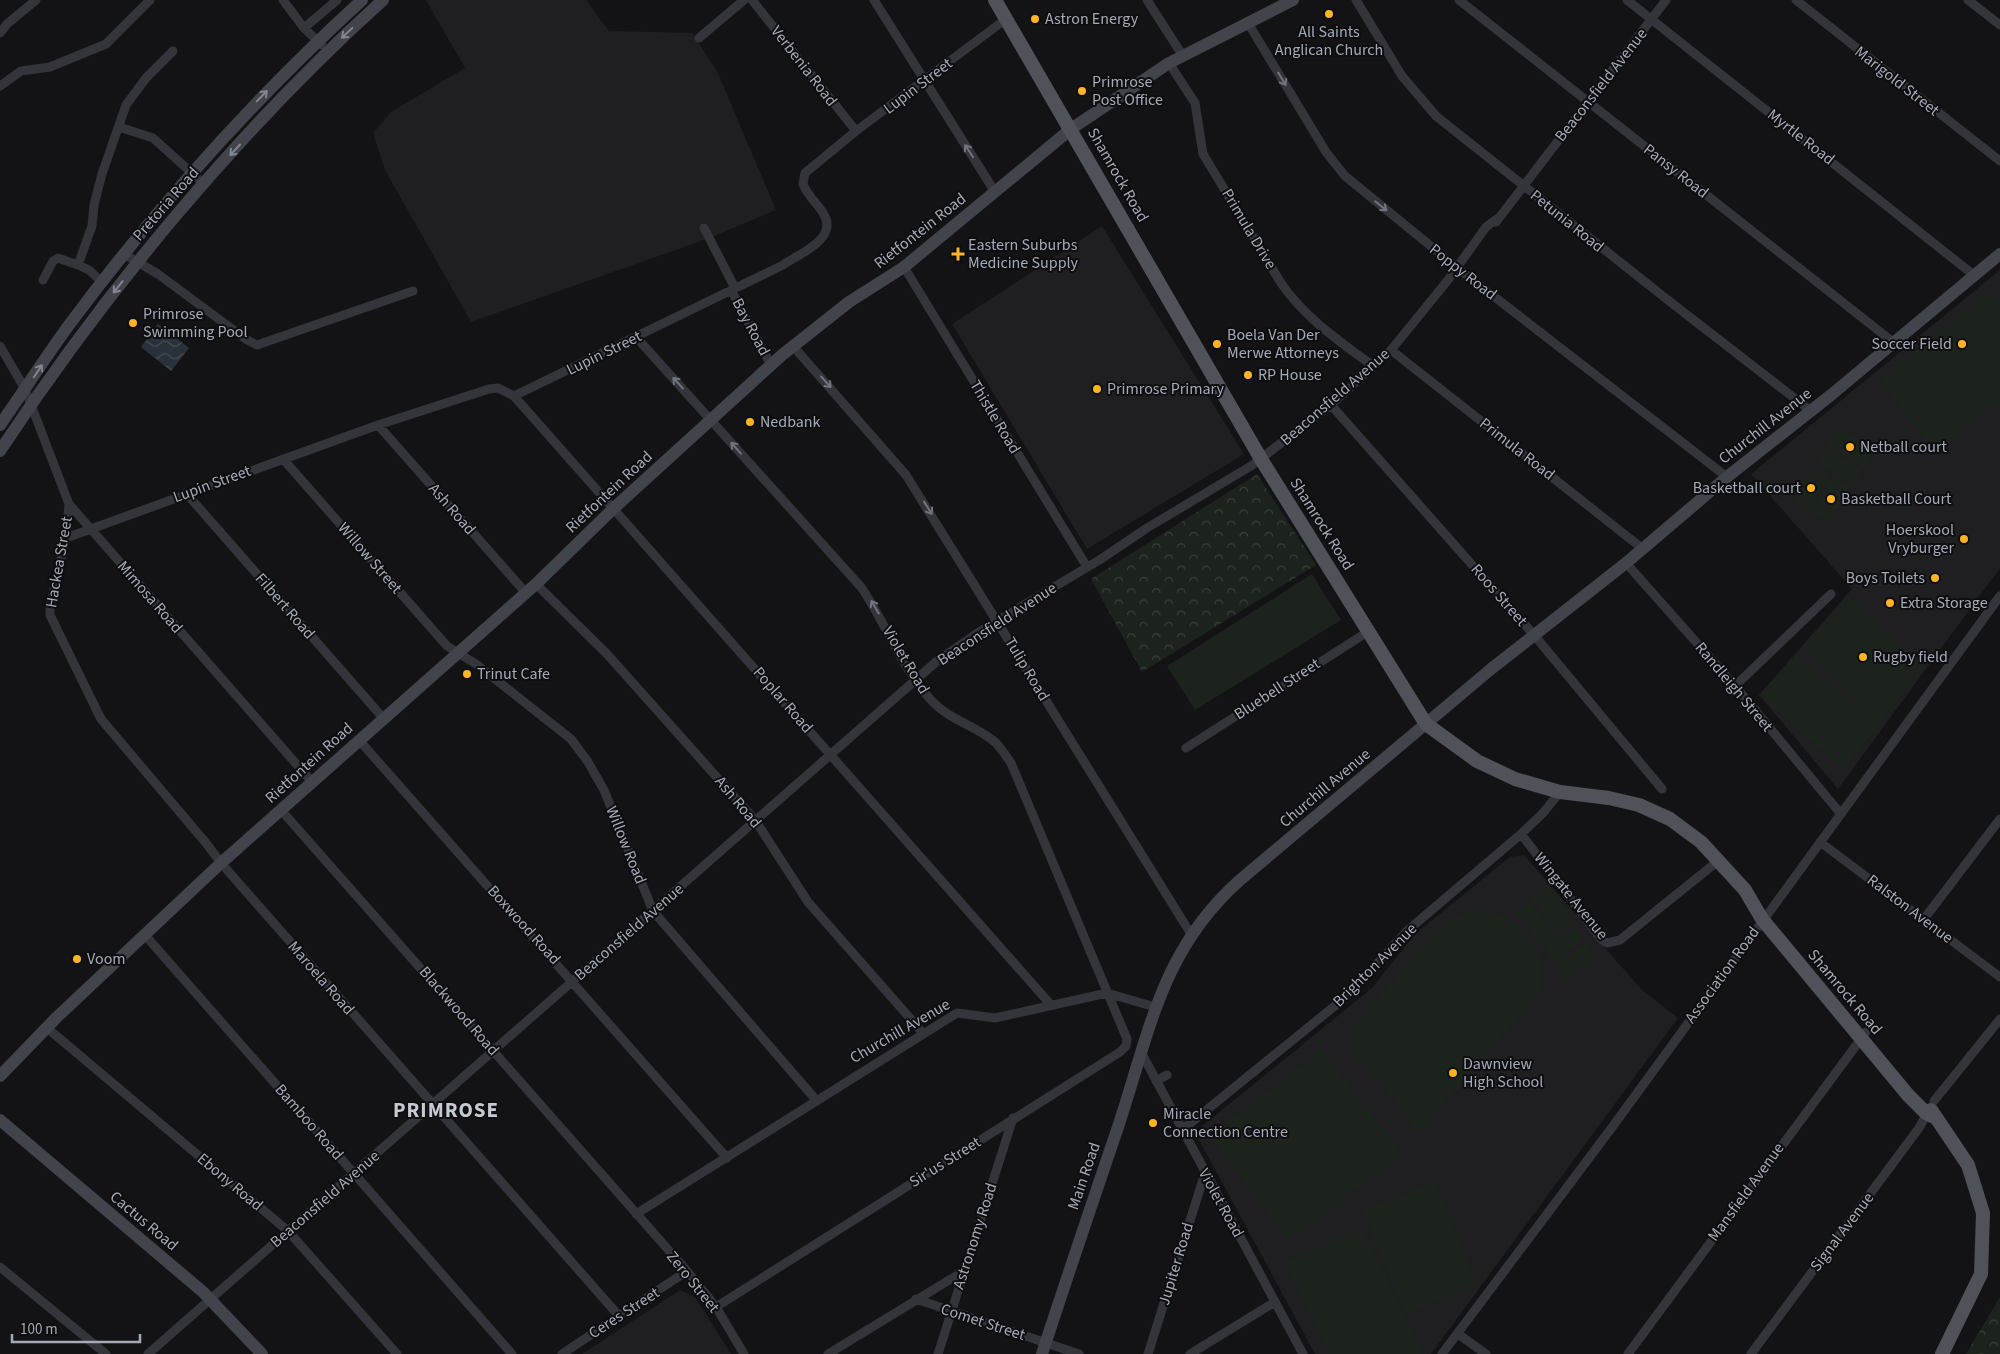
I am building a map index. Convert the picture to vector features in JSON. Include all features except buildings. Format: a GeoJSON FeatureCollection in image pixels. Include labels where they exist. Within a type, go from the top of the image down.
{"type":"FeatureCollection","features":[{"type":"Feature","properties":{"kind":"main road","name":"Shamrock Road"},"geometry":{"type":"LineString","coordinates":[[995,0],[1261,459],[1426,724],[1478,761],[1515,779],[1560,792],[1608,798],[1654,810],[1691,834],[1745,890],[1762,914],[1911,1092],[1932,1110],[1968,1165],[1983,1213],[1984,1236],[1981,1274],[1942,1354]]}},
{"type":"Feature","properties":{"kind":"street"},"geometry":{"type":"LineString","coordinates":[[0,33],[7,24],[36,0]]}},
{"type":"Feature","properties":{"kind":"street"},"geometry":{"type":"LineString","coordinates":[[0,86],[21,71],[50,67],[106,44],[150,0]]}},
{"type":"Feature","properties":{"kind":"street"},"geometry":{"type":"LineString","coordinates":[[283,0],[304,28],[329,50]]}},
{"type":"Feature","properties":{"kind":"street"},"geometry":{"type":"LineString","coordinates":[[304,28],[337,0]]}},
{"type":"Feature","properties":{"kind":"street","name":"Pretoria Road"},"geometry":{"type":"LineString","coordinates":[[0,425],[102,282],[192,173],[293,64],[362,0]]}},
{"type":"Feature","properties":{"kind":"street","name":"Pretoria Road"},"geometry":{"type":"LineString","coordinates":[[0,451],[30,405],[138,261],[204,184],[329,50],[383,0]]}},
{"type":"Feature","properties":{"kind":"street"},"geometry":{"type":"LineString","coordinates":[[700,38],[744,0]]}},
{"type":"Feature","properties":{"kind":"street","name":"Verbenia Road"},"geometry":{"type":"LineString","coordinates":[[752,0],[856,132]]}},
{"type":"Feature","properties":{"kind":"street"},"geometry":{"type":"LineString","coordinates":[[874,0],[995,192]]}},
{"type":"Feature","properties":{"kind":"street"},"geometry":{"type":"LineString","coordinates":[[1147,0],[1183,56]]}},
{"type":"Feature","properties":{"kind":"street","name":"Rietfontein Road"},"geometry":{"type":"LineString","coordinates":[[0,1076],[46,1027],[221,863],[536,584],[710,419],[793,346],[849,302],[904,267],[1071,129],[1169,63],[1293,0]]}},
{"type":"Feature","properties":{"kind":"street","name":"Petunia Road"},"geometry":{"type":"LineString","coordinates":[[1356,0],[1402,76],[1436,116],[1811,411]]}},
{"type":"Feature","properties":{"kind":"street","name":"Pansy Road"},"geometry":{"type":"LineString","coordinates":[[1459,0],[1893,342]]}},
{"type":"Feature","properties":{"kind":"street","name":"Myrtle Road"},"geometry":{"type":"LineString","coordinates":[[1626,0],[1975,276]]}},
{"type":"Feature","properties":{"kind":"street","name":"Beaconsfield Avenue"},"geometry":{"type":"LineString","coordinates":[[148,1354],[212,1300],[755,820],[955,648],[1132,539],[1176,516],[1204,495],[1261,459],[1331,405],[1391,350],[1458,268],[1486,227],[1498,218],[1666,0]]}},
{"type":"Feature","properties":{"kind":"street","name":"Marigold Street"},"geometry":{"type":"LineString","coordinates":[[1796,0],[2000,161]]}},
{"type":"Feature","properties":{"kind":"street"},"geometry":{"type":"LineString","coordinates":[[1968,0],[2000,25]]}},
{"type":"Feature","properties":{"kind":"street","name":"Lupin Street"},"geometry":{"type":"LineString","coordinates":[[66,538],[378,425],[489,389],[498,388],[514,396],[783,264],[819,241],[825,235],[827,224],[825,215],[804,188],[803,177],[805,173],[856,132],[1006,19]]}},
{"type":"Feature","properties":{"kind":"street","name":"Poppy Road"},"geometry":{"type":"LineString","coordinates":[[1248,23],[1334,163],[1362,192],[1727,477]]}},
{"type":"Feature","properties":{"kind":"street"},"geometry":{"type":"LineString","coordinates":[[78,265],[92,226],[94,205],[102,174],[129,98],[173,50]]}},
{"type":"Feature","properties":{"kind":"street","name":"Primula Drive"},"geometry":{"type":"LineString","coordinates":[[1169,63],[1195,103],[1203,154],[1281,283],[1295,302],[1314,321],[1373,366]]}},
{"type":"Feature","properties":{"kind":"street"},"geometry":{"type":"LineString","coordinates":[[119,127],[153,138],[204,184]]}},
{"type":"Feature","properties":{"kind":"street","name":"Bay Road"},"geometry":{"type":"LineString","coordinates":[[704,228],[771,365]]}},
{"type":"Feature","properties":{"kind":"street"},"geometry":{"type":"LineString","coordinates":[[124,254],[138,261],[247,340],[257,345],[413,291]]}},
{"type":"Feature","properties":{"kind":"street","name":"Churchill Avenue"},"geometry":{"type":"LineString","coordinates":[[636,1214],[923,1033],[958,1013],[995,1018],[1107,994],[1155,1008],[1172,968],[1191,934],[1222,897],[1426,724],[1626,563],[1727,477],[1811,411],[2000,254]]}},
{"type":"Feature","properties":{"kind":"street"},"geometry":{"type":"LineString","coordinates":[[43,280],[53,261],[58,258],[89,270],[102,282]]}},
{"type":"Feature","properties":{"kind":"street","name":"Thistle Road"},"geometry":{"type":"LineString","coordinates":[[904,267],[1087,567]]}},
{"type":"Feature","properties":{"kind":"street","name":"Violet Road"},"geometry":{"type":"LineString","coordinates":[[636,337],[861,587],[875,606],[916,680],[940,709],[995,742],[1011,763],[1107,994]]}},
{"type":"Feature","properties":{"kind":"street","name":"Mimosa Road"},"geometry":{"type":"LineString","coordinates":[[0,346],[25,389],[69,504],[312,782]]}},
{"type":"Feature","properties":{"kind":"street","name":"Tulip Road"},"geometry":{"type":"LineString","coordinates":[[793,346],[906,475],[998,620],[1191,934]]}},
{"type":"Feature","properties":{"kind":"street","name":"Primula Road"},"geometry":{"type":"LineString","coordinates":[[1391,350],[1643,549]]}},
{"type":"Feature","properties":{"kind":"street","name":"Poplar Road"},"geometry":{"type":"LineString","coordinates":[[514,396],[1051,1005]]}},
{"type":"Feature","properties":{"kind":"street","name":"Roos Street"},"geometry":{"type":"LineString","coordinates":[[1331,405],[1534,636],[1662,789]]}},
{"type":"Feature","properties":{"kind":"street","name":"Ash Road"},"geometry":{"type":"LineString","coordinates":[[378,425],[526,593]]}},
{"type":"Feature","properties":{"kind":"street","name":"Willow Street"},"geometry":{"type":"LineString","coordinates":[[283,459],[447,646],[459,653]]}},
{"type":"Feature","properties":{"kind":"street","name":"Filbert Road"},"geometry":{"type":"LineString","coordinates":[[186,493],[384,719]]}},
{"type":"Feature","properties":{"kind":"street","name":"Hackea Street"},"geometry":{"type":"LineString","coordinates":[[52,620],[50,607],[66,538],[69,504]]}},
{"type":"Feature","properties":{"kind":"street","name":"Randleigh Street"},"geometry":{"type":"LineString","coordinates":[[1626,563],[1735,686],[1840,813]]}},
{"type":"Feature","properties":{"kind":"street","name":"Ash Road"},"geometry":{"type":"LineString","coordinates":[[536,584],[607,654],[755,820],[808,902],[923,1033]]}},
{"type":"Feature","properties":{"kind":"street"},"geometry":{"type":"LineString","coordinates":[[1735,686],[1831,594]]}},
{"type":"Feature","properties":{"kind":"street","name":"Association Road"},"geometry":{"type":"LineString","coordinates":[[1442,1354],[1608,1133],[1762,914],[1820,842],[2000,596]]}},
{"type":"Feature","properties":{"kind":"street","name":"Maroela Road"},"geometry":{"type":"LineString","coordinates":[[52,620],[101,719],[206,842],[221,863],[619,1316]]}},
{"type":"Feature","properties":{"kind":"street","name":"Bluebell Street"},"geometry":{"type":"LineString","coordinates":[[1186,748],[1369,632]]}},
{"type":"Feature","properties":{"kind":"street","name":"Willow Road"},"geometry":{"type":"LineString","coordinates":[[459,653],[476,664],[560,730],[582,753],[604,790],[653,911],[816,1100]]}},
{"type":"Feature","properties":{"kind":"street","name":"Boxwood Road"},"geometry":{"type":"LineString","coordinates":[[360,740],[574,981],[727,1158]]}},
{"type":"Feature","properties":{"kind":"street","name":"Brighton Avenue"},"geometry":{"type":"LineString","coordinates":[[1182,1130],[1347,996],[1407,930],[1522,834],[1560,792]]}},
{"type":"Feature","properties":{"kind":"street","name":"Blackwood Road"},"geometry":{"type":"LineString","coordinates":[[281,810],[494,1050],[636,1214]]}},
{"type":"Feature","properties":{"kind":"street"},"geometry":{"type":"LineString","coordinates":[[1924,919],[2000,819]]}},
{"type":"Feature","properties":{"kind":"street","name":"Wingate Avenue"},"geometry":{"type":"LineString","coordinates":[[1522,834],[1602,940],[1608,943],[1620,940],[1718,861]]}},
{"type":"Feature","properties":{"kind":"street","name":"Ralston Avenue"},"geometry":{"type":"LineString","coordinates":[[1820,842],[2000,977]]}},
{"type":"Feature","properties":{"kind":"street","name":"Bamboo Road"},"geometry":{"type":"LineString","coordinates":[[145,935],[512,1354]]}},
{"type":"Feature","properties":{"kind":"street","name":"Sir'us Street"},"geometry":{"type":"LineString","coordinates":[[716,1307],[1126,1046],[1125,1034],[1107,994]]}},
{"type":"Feature","properties":{"kind":"street","name":"Main Road"},"geometry":{"type":"LineString","coordinates":[[1044,1348],[1131,1088],[1155,1008]]}},
{"type":"Feature","properties":{"kind":"street","name":"Signal Avenue"},"geometry":{"type":"LineString","coordinates":[[1751,1354],[2000,1019]]}},
{"type":"Feature","properties":{"kind":"street","name":"Ebony Road"},"geometry":{"type":"LineString","coordinates":[[46,1027],[288,1231],[397,1354]]}},
{"type":"Feature","properties":{"kind":"street","name":"Mansfield Avenue"},"geometry":{"type":"LineString","coordinates":[[1628,1354],[1863,1035]]}},
{"type":"Feature","properties":{"kind":"street","name":"Violet Road"},"geometry":{"type":"LineString","coordinates":[[1141,1052],[1204,1173],[1304,1354]]}},
{"type":"Feature","properties":{"kind":"street"},"geometry":{"type":"LineString","coordinates":[[1156,1081],[1168,1075]]}},
{"type":"Feature","properties":{"kind":"street","name":"Astronomy Road"},"geometry":{"type":"LineString","coordinates":[[938,1354],[1013,1118]]}},
{"type":"Feature","properties":{"kind":"street","name":"Cactus Road"},"geometry":{"type":"LineString","coordinates":[[0,1120],[212,1300],[262,1354]]}},
{"type":"Feature","properties":{"kind":"street","name":"Jupiter Road"},"geometry":{"type":"LineString","coordinates":[[1148,1354],[1204,1173]]}},
{"type":"Feature","properties":{"kind":"street","name":"Zero Street"},"geometry":{"type":"LineString","coordinates":[[636,1214],[716,1307],[744,1354]]}},
{"type":"Feature","properties":{"kind":"street"},"geometry":{"type":"LineString","coordinates":[[0,1267],[106,1354]]}},
{"type":"Feature","properties":{"kind":"street"},"geometry":{"type":"LineString","coordinates":[[828,1354],[964,1271]]}},
{"type":"Feature","properties":{"kind":"street","name":"Ceres Street"},"geometry":{"type":"LineString","coordinates":[[562,1354],[687,1272]]}},
{"type":"Feature","properties":{"kind":"street","name":"Comet Street"},"geometry":{"type":"LineString","coordinates":[[916,1299],[1044,1348],[1079,1354]]}},
{"type":"Feature","properties":{"kind":"street"},"geometry":{"type":"LineString","coordinates":[[1190,1354],[1275,1302]]}},
{"type":"Feature","properties":{"kind":"street"},"geometry":{"type":"LineString","coordinates":[[1458,1334],[1486,1354]]}},
{"type":"Feature","properties":{"kind":"shaded area"},"geometry":{"type":"Polygon","coordinates":[[[426,0],[586,0],[609,31],[692,33],[717,71],[776,210],[707,239],[471,322],[385,170],[373,133],[391,112],[465,68],[426,0]]]}},
{"type":"Feature","properties":{"kind":"shaded area","name":"Primrose Primary"},"geometry":{"type":"Polygon","coordinates":[[[1102,226],[1244,454],[1087,549],[952,324],[1102,226]]]}},
{"type":"Feature","properties":{"kind":"shaded area","name":"Hoerskool Vryburger"},"geometry":{"type":"Polygon","coordinates":[[[2000,270],[2000,568],[1838,789],[1759,695],[1852,589],[1751,474],[2000,270]]]}},
{"type":"Feature","properties":{"kind":"shaded area","name":"Dawnview High School"},"geometry":{"type":"Polygon","coordinates":[[[1524,855],[1642,990],[1678,1018],[1431,1354],[1315,1354],[1198,1138],[1201,1127],[1372,988],[1415,934],[1510,857],[1524,855]]]}},
{"type":"Feature","properties":{"kind":"shaded area"},"geometry":{"type":"Polygon","coordinates":[[[680,1290],[695,1297],[731,1354],[582,1354],[680,1290]]]}},
{"type":"Feature","properties":{"kind":"green space","name":"Soccer Field"},"geometry":{"type":"Polygon","coordinates":[[[1988,293],[2000,308],[2000,398],[1935,450],[1879,380],[1988,293]]]}},
{"type":"Feature","properties":{"kind":"green space","name":"Netball court"},"geometry":{"type":"Polygon","coordinates":[[[1837,426],[1875,448],[1864,468],[1825,446],[1837,426]]]}},
{"type":"Feature","properties":{"kind":"green space","name":"Netball court"},"geometry":{"type":"Polygon","coordinates":[[[1824,448],[1863,469],[1854,485],[1816,463],[1824,448]]]}},
{"type":"Feature","properties":{"kind":"green space","name":"Basketball court"},"geometry":{"type":"Polygon","coordinates":[[[1811,466],[1829,475],[1810,510],[1793,501],[1811,466]]]}},
{"type":"Feature","properties":{"kind":"green space"},"geometry":{"type":"Polygon","coordinates":[[[1257,474],[1316,565],[1142,672],[1091,579],[1257,474]]]}},
{"type":"Feature","properties":{"kind":"green space","name":"Basketball Court"},"geometry":{"type":"Polygon","coordinates":[[[1832,477],[1850,486],[1831,522],[1813,512],[1832,477]]]}},
{"type":"Feature","properties":{"kind":"green space"},"geometry":{"type":"Polygon","coordinates":[[[1312,574],[1341,620],[1195,710],[1167,666],[1312,574]]]}},
{"type":"Feature","properties":{"kind":"green space","name":"Rugby field"},"geometry":{"type":"Polygon","coordinates":[[[1850,598],[1925,668],[1878,723],[1802,646],[1850,598]]]}},
{"type":"Feature","properties":{"kind":"green space","name":"Rugby field"},"geometry":{"type":"Polygon","coordinates":[[[1797,654],[1878,726],[1843,769],[1759,695],[1797,654]]]}},
{"type":"Feature","properties":{"kind":"green space"},"geometry":{"type":"Polygon","coordinates":[[[1546,884],[1575,920],[1559,933],[1530,898],[1546,884]]]}},
{"type":"Feature","properties":{"kind":"green space"},"geometry":{"type":"Polygon","coordinates":[[[1529,901],[1556,936],[1542,947],[1515,912],[1529,901]]]}},
{"type":"Feature","properties":{"kind":"green space"},"geometry":{"type":"Polygon","coordinates":[[[1480,910],[1494,913],[1508,920],[1532,942],[1539,955],[1543,969],[1542,984],[1535,998],[1418,1132],[1381,1084],[1350,1052],[1349,1029],[1442,927],[1466,912],[1480,910]]]}},
{"type":"Feature","properties":{"kind":"green space"},"geometry":{"type":"Polygon","coordinates":[[[1573,925],[1584,939],[1554,963],[1543,949],[1573,925]]]}},
{"type":"Feature","properties":{"kind":"green space"},"geometry":{"type":"Polygon","coordinates":[[[1586,943],[1596,956],[1566,980],[1556,966],[1586,943]]]}},
{"type":"Feature","properties":{"kind":"green space"},"geometry":{"type":"Polygon","coordinates":[[[1322,1050],[1402,1154],[1289,1241],[1209,1136],[1322,1050]]]}},
{"type":"Feature","properties":{"kind":"green space"},"geometry":{"type":"Polygon","coordinates":[[[1435,1181],[1477,1284],[1405,1314],[1362,1211],[1435,1181]]]}},
{"type":"Feature","properties":{"kind":"green space"},"geometry":{"type":"Polygon","coordinates":[[[1362,1227],[1423,1354],[1328,1354],[1285,1263],[1362,1227]]]}},
{"type":"Feature","properties":{"kind":"green space"},"geometry":{"type":"Polygon","coordinates":[[[2000,1297],[2000,1354],[1966,1354],[2000,1297]]]}},
{"type":"Feature","properties":{"kind":"water"},"geometry":{"type":"Polygon","coordinates":[[[158,324],[189,348],[171,371],[141,347],[158,324]]]}},
{"type":"Feature","properties":{"kind":"place","name":"All Saints Anglican Church"},"geometry":{"type":"Point","coordinates":[1329,14]}},
{"type":"Feature","properties":{"kind":"place","name":"Astron Energy"},"geometry":{"type":"Point","coordinates":[1035,19]}},
{"type":"Feature","properties":{"kind":"place","name":"Primrose Post Office"},"geometry":{"type":"Point","coordinates":[1082,91]}},
{"type":"Feature","properties":{"kind":"place","name":"Eastern Suburbs Medicine Supply"},"geometry":{"type":"Point","coordinates":[958,254]}},
{"type":"Feature","properties":{"kind":"place","name":"Primrose Swimming Pool"},"geometry":{"type":"Point","coordinates":[133,323]}},
{"type":"Feature","properties":{"kind":"place","name":"Boela Van Der Merwe Attorneys"},"geometry":{"type":"Point","coordinates":[1217,344]}},
{"type":"Feature","properties":{"kind":"place","name":"Soccer Field"},"geometry":{"type":"Point","coordinates":[1962,344]}},
{"type":"Feature","properties":{"kind":"place","name":"RP House"},"geometry":{"type":"Point","coordinates":[1248,375]}},
{"type":"Feature","properties":{"kind":"place","name":"Primrose Primary"},"geometry":{"type":"Point","coordinates":[1097,389]}},
{"type":"Feature","properties":{"kind":"place","name":"Nedbank"},"geometry":{"type":"Point","coordinates":[750,422]}},
{"type":"Feature","properties":{"kind":"place","name":"Netball court"},"geometry":{"type":"Point","coordinates":[1850,447]}},
{"type":"Feature","properties":{"kind":"place","name":"Basketball court"},"geometry":{"type":"Point","coordinates":[1811,488]}},
{"type":"Feature","properties":{"kind":"place","name":"Basketball Court"},"geometry":{"type":"Point","coordinates":[1831,499]}},
{"type":"Feature","properties":{"kind":"place","name":"Hoerskool Vryburger"},"geometry":{"type":"Point","coordinates":[1964,539]}},
{"type":"Feature","properties":{"kind":"place","name":"Boys Toilets"},"geometry":{"type":"Point","coordinates":[1935,578]}},
{"type":"Feature","properties":{"kind":"place","name":"Extra Storage"},"geometry":{"type":"Point","coordinates":[1890,603]}},
{"type":"Feature","properties":{"kind":"place","name":"Rugby field"},"geometry":{"type":"Point","coordinates":[1863,657]}},
{"type":"Feature","properties":{"kind":"place","name":"Trinut Cafe"},"geometry":{"type":"Point","coordinates":[467,674]}},
{"type":"Feature","properties":{"kind":"place","name":"Voom"},"geometry":{"type":"Point","coordinates":[77,959]}},
{"type":"Feature","properties":{"kind":"place","name":"Dawnview High School"},"geometry":{"type":"Point","coordinates":[1453,1073]}},
{"type":"Feature","properties":{"kind":"place","name":"Miracle Connection Centre"},"geometry":{"type":"Point","coordinates":[1153,1123]}},
{"type":"Feature","properties":{"kind":"district","name":"PRIMROSE"},"geometry":{"type":"Point","coordinates":[446,1110]}}]}
